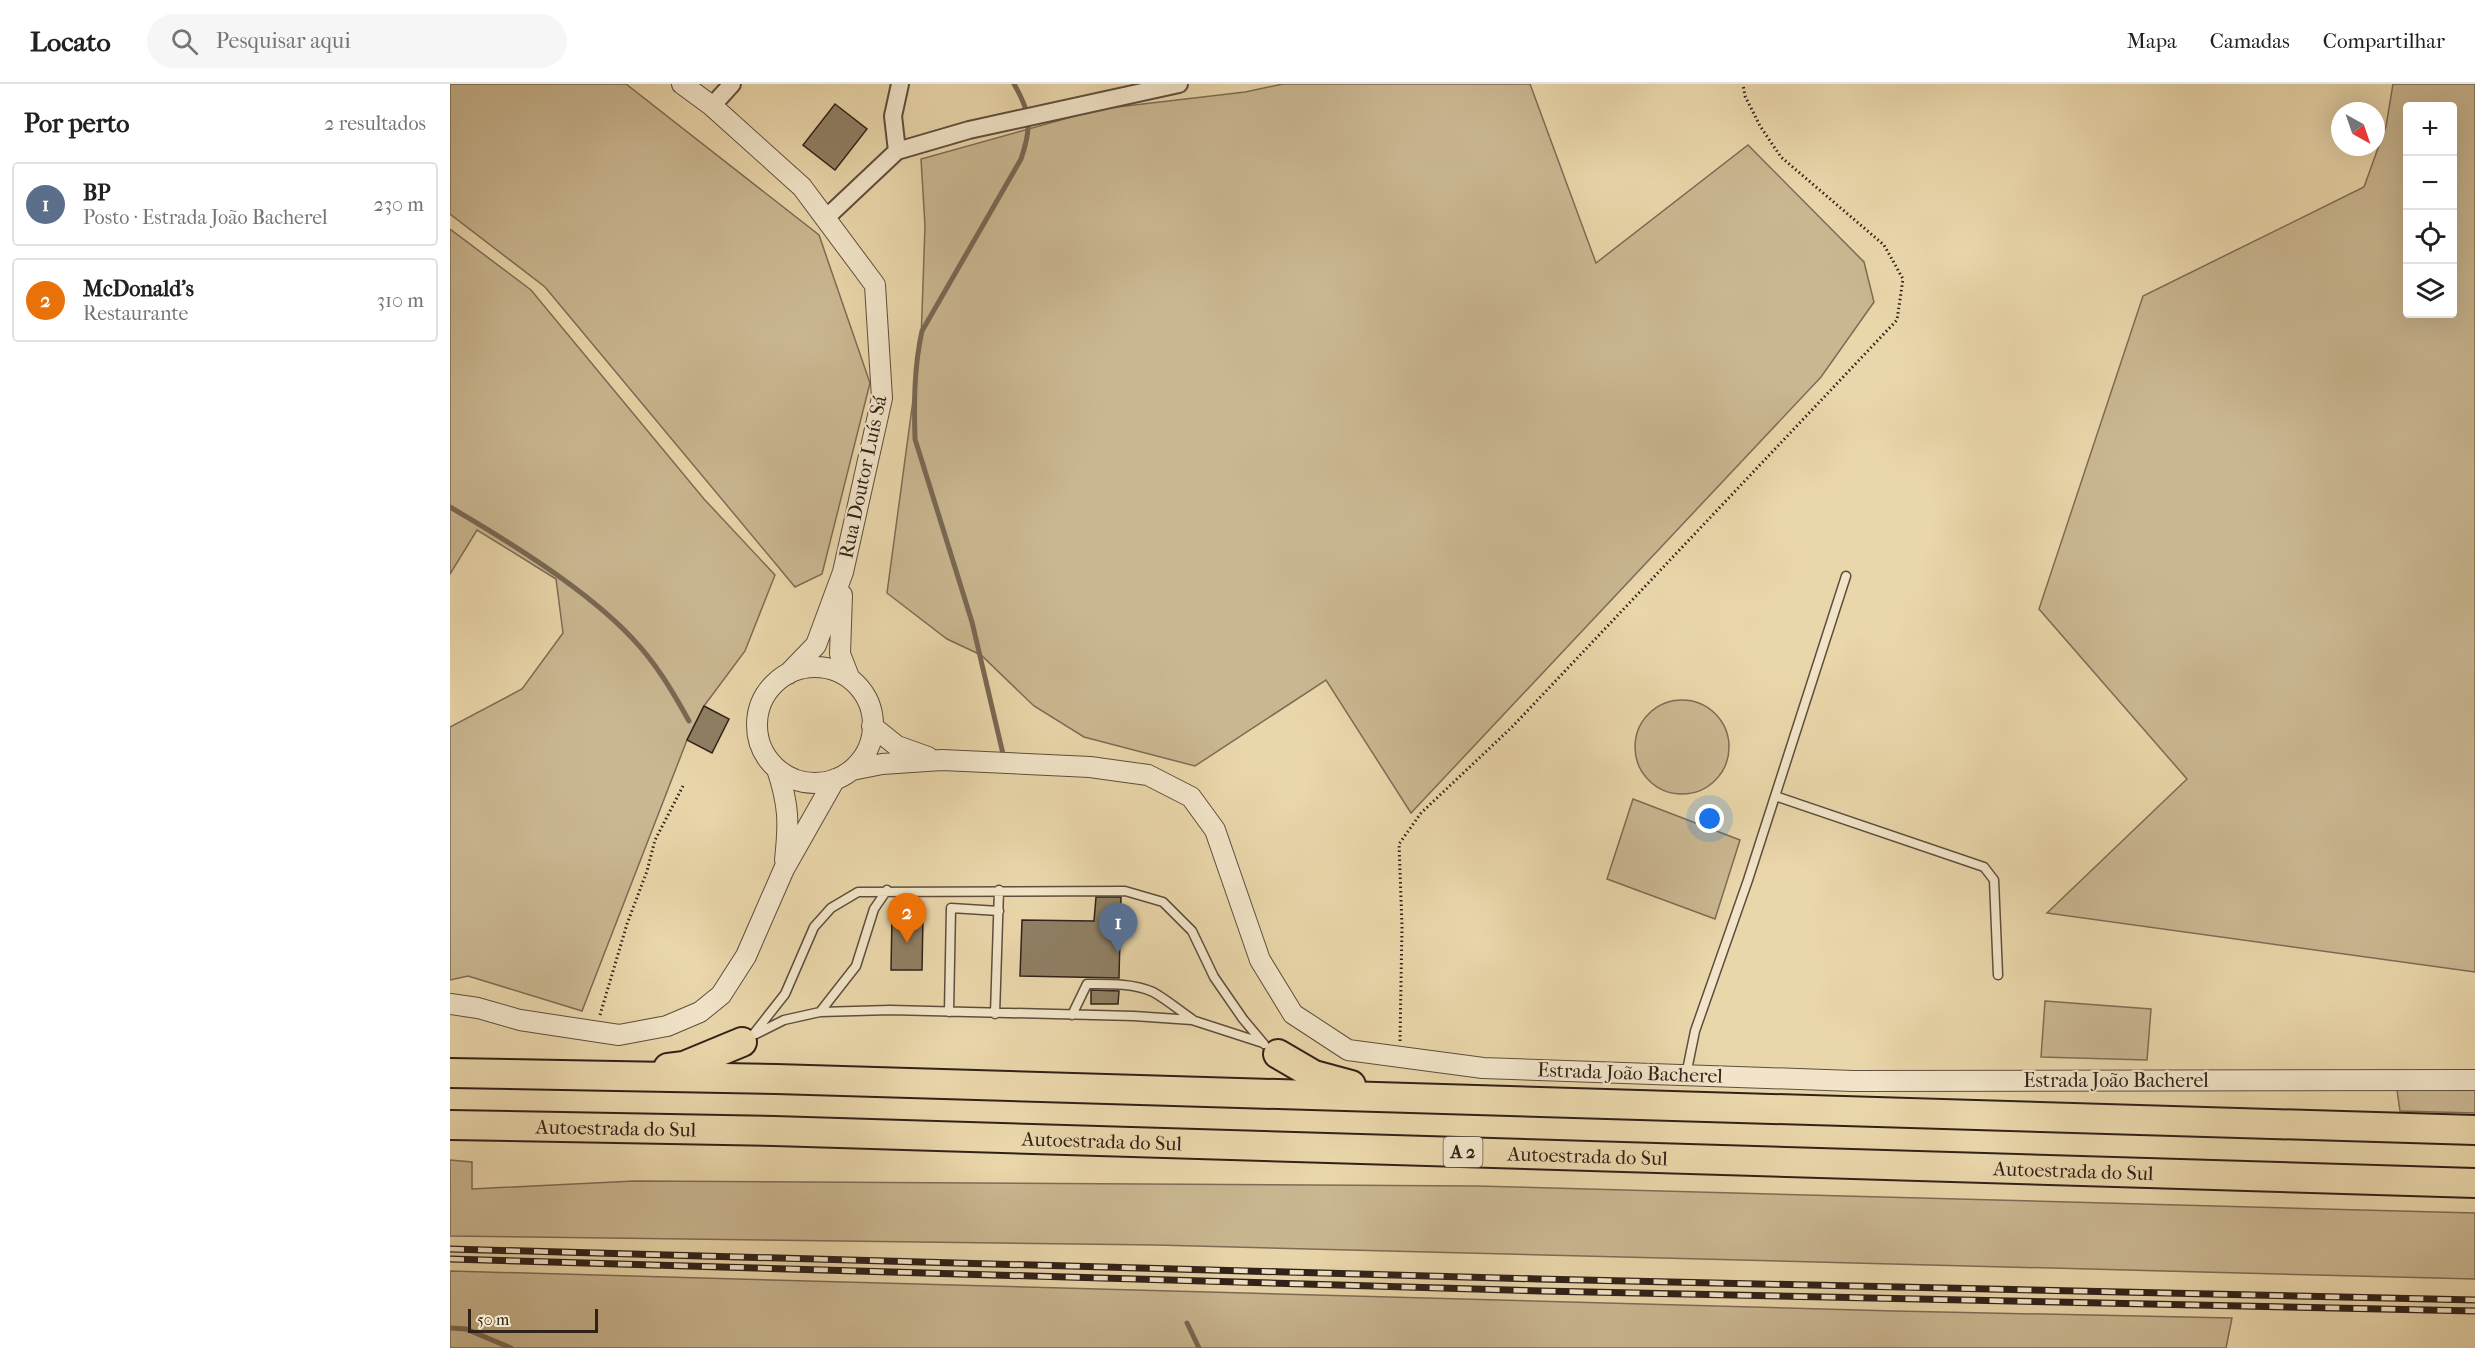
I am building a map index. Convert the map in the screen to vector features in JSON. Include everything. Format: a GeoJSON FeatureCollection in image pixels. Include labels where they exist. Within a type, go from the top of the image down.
{"type":"FeatureCollection","features":[{"type":"Feature","properties":{"kind":"highway"},"geometry":{"type":"LineString","coordinates":[[603,1076],[684,1066],[747,1039]]}},
{"type":"Feature","properties":{"kind":"highway"},"geometry":{"type":"LineString","coordinates":[[1271,1049],[1314,1076],[1358,1087],[1436,1099]]}},
{"type":"Feature","properties":{"kind":"highway"},"geometry":{"type":"LineString","coordinates":[[450,1073],[2475,1130]]}},
{"type":"Feature","properties":{"kind":"highway","name":"Autoestrada do Sul"},"geometry":{"type":"LineString","coordinates":[[450,1125],[786,1132],[2475,1183]]}},
{"type":"Feature","properties":{"kind":"street","name":"Rua Doutor Luís Sá"},"geometry":{"type":"LineString","coordinates":[[682,84],[712,106],[802,186],[875,285],[882,398],[843,572]]}},
{"type":"Feature","properties":{"kind":"street"},"geometry":{"type":"LineString","coordinates":[[712,106],[732,84]]}},
{"type":"Feature","properties":{"kind":"street"},"geometry":{"type":"LineString","coordinates":[[897,151],[893,116],[900,84]]}},
{"type":"Feature","properties":{"kind":"street"},"geometry":{"type":"LineString","coordinates":[[827,217],[897,151],[969,130],[1179,84]]}},
{"type":"Feature","properties":{"kind":"street"},"geometry":{"type":"LineString","coordinates":[[788,674],[816,645],[843,572]]}},
{"type":"Feature","properties":{"kind":"street"},"geometry":{"type":"LineString","coordinates":[[843,572],[840,654],[849,677]]}},
{"type":"Feature","properties":{"kind":"street"},"geometry":{"type":"LineString","coordinates":[[777,769],[794,779],[811,783],[835,780],[852,770],[864,757],[872,738],[873,713],[864,692],[849,677],[829,668],[808,667],[788,674],[777,681],[764,697],[757,724],[760,743],[777,769],[787,799],[789,824],[784,869]]}},
{"type":"Feature","properties":{"kind":"street","name":"Estrada João Bacherel"},"geometry":{"type":"LineString","coordinates":[[872,726],[897,746],[942,760]]}},
{"type":"Feature","properties":{"kind":"street","name":"Estrada João Bacherel"},"geometry":{"type":"LineString","coordinates":[[852,770],[882,764],[942,760],[1090,767],[1148,775],[1191,797],[1215,830],[1260,960],[1293,1014],[1348,1050],[1483,1068],[1853,1081],[2475,1080]]}},
{"type":"Feature","properties":{"kind":"street"},"geometry":{"type":"LineString","coordinates":[[450,1004],[478,1008],[520,1020],[619,1035],[667,1026],[700,1012],[721,995],[746,956],[784,869],[835,780]]}},
{"type":"Feature","properties":{"kind":"lane"},"geometry":{"type":"LineString","coordinates":[[1686,1075],[1695,1031],[1775,796],[1846,576]]}},
{"type":"Feature","properties":{"kind":"lane"},"geometry":{"type":"LineString","coordinates":[[1775,796],[1984,867],[1995,880],[1998,975]]}},
{"type":"Feature","properties":{"kind":"lane"},"geometry":{"type":"LineString","coordinates":[[820,1012],[856,966],[874,909],[887,890]]}},
{"type":"Feature","properties":{"kind":"lane"},"geometry":{"type":"LineString","coordinates":[[747,1039],[785,994],[814,927],[831,908],[858,892],[887,890],[1125,891],[1163,902],[1192,931],[1214,977],[1243,1019],[1271,1049]]}},
{"type":"Feature","properties":{"kind":"lane"},"geometry":{"type":"LineString","coordinates":[[995,1014],[999,890]]}},
{"type":"Feature","properties":{"kind":"lane"},"geometry":{"type":"LineString","coordinates":[[949,1012],[951,908],[999,911]]}},
{"type":"Feature","properties":{"kind":"lane"},"geometry":{"type":"LineString","coordinates":[[1072,1015],[1087,984],[1124,985],[1153,992],[1195,1021],[1271,1049]]}},
{"type":"Feature","properties":{"kind":"lane"},"geometry":{"type":"LineString","coordinates":[[747,1039],[784,1020],[820,1012],[891,1010],[1134,1016],[1195,1021]]}},
{"type":"Feature","properties":{"kind":"path"},"geometry":{"type":"LineString","coordinates":[[1400,1057],[1402,926],[1399,844],[1421,813],[1513,726],[1897,321],[1903,279],[1884,245],[1781,157],[1760,126],[1744,96],[1743,84]]}},
{"type":"Feature","properties":{"kind":"path"},"geometry":{"type":"LineString","coordinates":[[596,1031],[627,924],[647,872],[655,840],[683,786]]}},
{"type":"Feature","properties":{"kind":"shaded area"},"geometry":{"type":"Polygon","coordinates":[[[450,84],[626,84],[819,235],[870,383],[822,574],[795,587],[545,287],[450,214],[450,84]]]}},
{"type":"Feature","properties":{"kind":"shaded area"},"geometry":{"type":"Polygon","coordinates":[[[1283,84],[1530,84],[1596,263],[1748,145],[1864,262],[1874,302],[1821,377],[1411,813],[1326,680],[1195,766],[1084,737],[1034,706],[981,655],[947,639],[887,593],[921,341],[925,226],[921,159],[1100,109],[1245,92],[1283,84]]]}},
{"type":"Feature","properties":{"kind":"shaded area"},"geometry":{"type":"Polygon","coordinates":[[[2393,84],[2475,84],[2475,972],[2047,913],[2187,779],[2039,609],[2143,296],[2364,187],[2375,156],[2385,156],[2385,129],[2393,84]]]}},
{"type":"Feature","properties":{"kind":"shaded area"},"geometry":{"type":"Polygon","coordinates":[[[450,229],[531,290],[704,499],[775,575],[745,651],[704,706],[687,740],[582,1011],[468,976],[450,980],[450,727],[522,689],[563,633],[556,579],[477,530],[450,574],[450,229]]]}},
{"type":"Feature","properties":{"kind":"shaded area"},"geometry":{"type":"Polygon","coordinates":[[[1682,700],[1700,703],[1715,714],[1726,729],[1729,747],[1726,765],[1715,780],[1700,791],[1682,794],[1664,791],[1649,780],[1638,765],[1635,747],[1638,729],[1649,714],[1664,703],[1682,700]]]}},
{"type":"Feature","properties":{"kind":"shaded area"},"geometry":{"type":"Polygon","coordinates":[[[1633,799],[1740,840],[1715,919],[1607,879],[1633,799]]]}},
{"type":"Feature","properties":{"kind":"shaded area"},"geometry":{"type":"Polygon","coordinates":[[[2045,1001],[2151,1009],[2147,1060],[2041,1057],[2045,1001]]]}},
{"type":"Feature","properties":{"kind":"shaded area"},"geometry":{"type":"Polygon","coordinates":[[[2397,1090],[2475,1090],[2475,1113],[2400,1111],[2397,1090]]]}},
{"type":"Feature","properties":{"kind":"shaded area"},"geometry":{"type":"Polygon","coordinates":[[[450,1160],[472,1162],[472,1189],[634,1181],[1476,1186],[2475,1213],[2475,1279],[1156,1245],[450,1236],[450,1160]]]}},
{"type":"Feature","properties":{"kind":"shaded area"},"geometry":{"type":"Polygon","coordinates":[[[450,1271],[1894,1311],[2232,1318],[2226,1348],[450,1348],[450,1271]]]}},
{"type":"Feature","properties":{"kind":"building"},"geometry":{"type":"Polygon","coordinates":[[[835,104],[867,129],[835,170],[803,145],[835,104]]]}},
{"type":"Feature","properties":{"kind":"building"},"geometry":{"type":"Polygon","coordinates":[[[704,706],[729,719],[712,753],[687,740],[704,706]]]}},
{"type":"Feature","properties":{"kind":"building"},"geometry":{"type":"Polygon","coordinates":[[[1096,897],[1121,897],[1119,978],[1020,976],[1022,920],[1094,921],[1096,897]]]}},
{"type":"Feature","properties":{"kind":"building"},"geometry":{"type":"Polygon","coordinates":[[[892,916],[923,917],[922,970],[891,970],[892,916]]]}},
{"type":"Feature","properties":{"kind":"building"},"geometry":{"type":"Polygon","coordinates":[[[1091,990],[1119,991],[1118,1004],[1091,1004],[1091,990]]]}},
{"type":"Feature","properties":{"kind":"waterway"},"geometry":{"type":"LineString","coordinates":[[1003,754],[972,622],[915,439],[915,398],[917,358],[922,331],[1021,159],[1025,148],[1028,129],[1027,112],[1014,84]]}},
{"type":"Feature","properties":{"kind":"waterway"},"geometry":{"type":"LineString","coordinates":[[450,507],[546,567],[613,620],[649,657],[689,721]]}},
{"type":"Feature","properties":{"kind":"waterway"},"geometry":{"type":"LineString","coordinates":[[1187,1323],[1199,1348]]}},
{"type":"Feature","properties":{"kind":"waterway"},"geometry":{"type":"LineString","coordinates":[[450,1328],[466,1329],[511,1348]]}},
{"type":"Feature","properties":{"kind":"railway"},"geometry":{"type":"LineString","coordinates":[[450,1249],[1539,1279],[2475,1300]]}},
{"type":"Feature","properties":{"kind":"railway"},"geometry":{"type":"LineString","coordinates":[[450,1259],[1541,1291],[2475,1311]]}},
{"type":"Feature","properties":{"kind":"place","name":"McDonald's"},"geometry":{"type":"Point","coordinates":[907,943]}},
{"type":"Feature","properties":{"kind":"place","name":"BP"},"geometry":{"type":"Point","coordinates":[1118,953]}}]}
